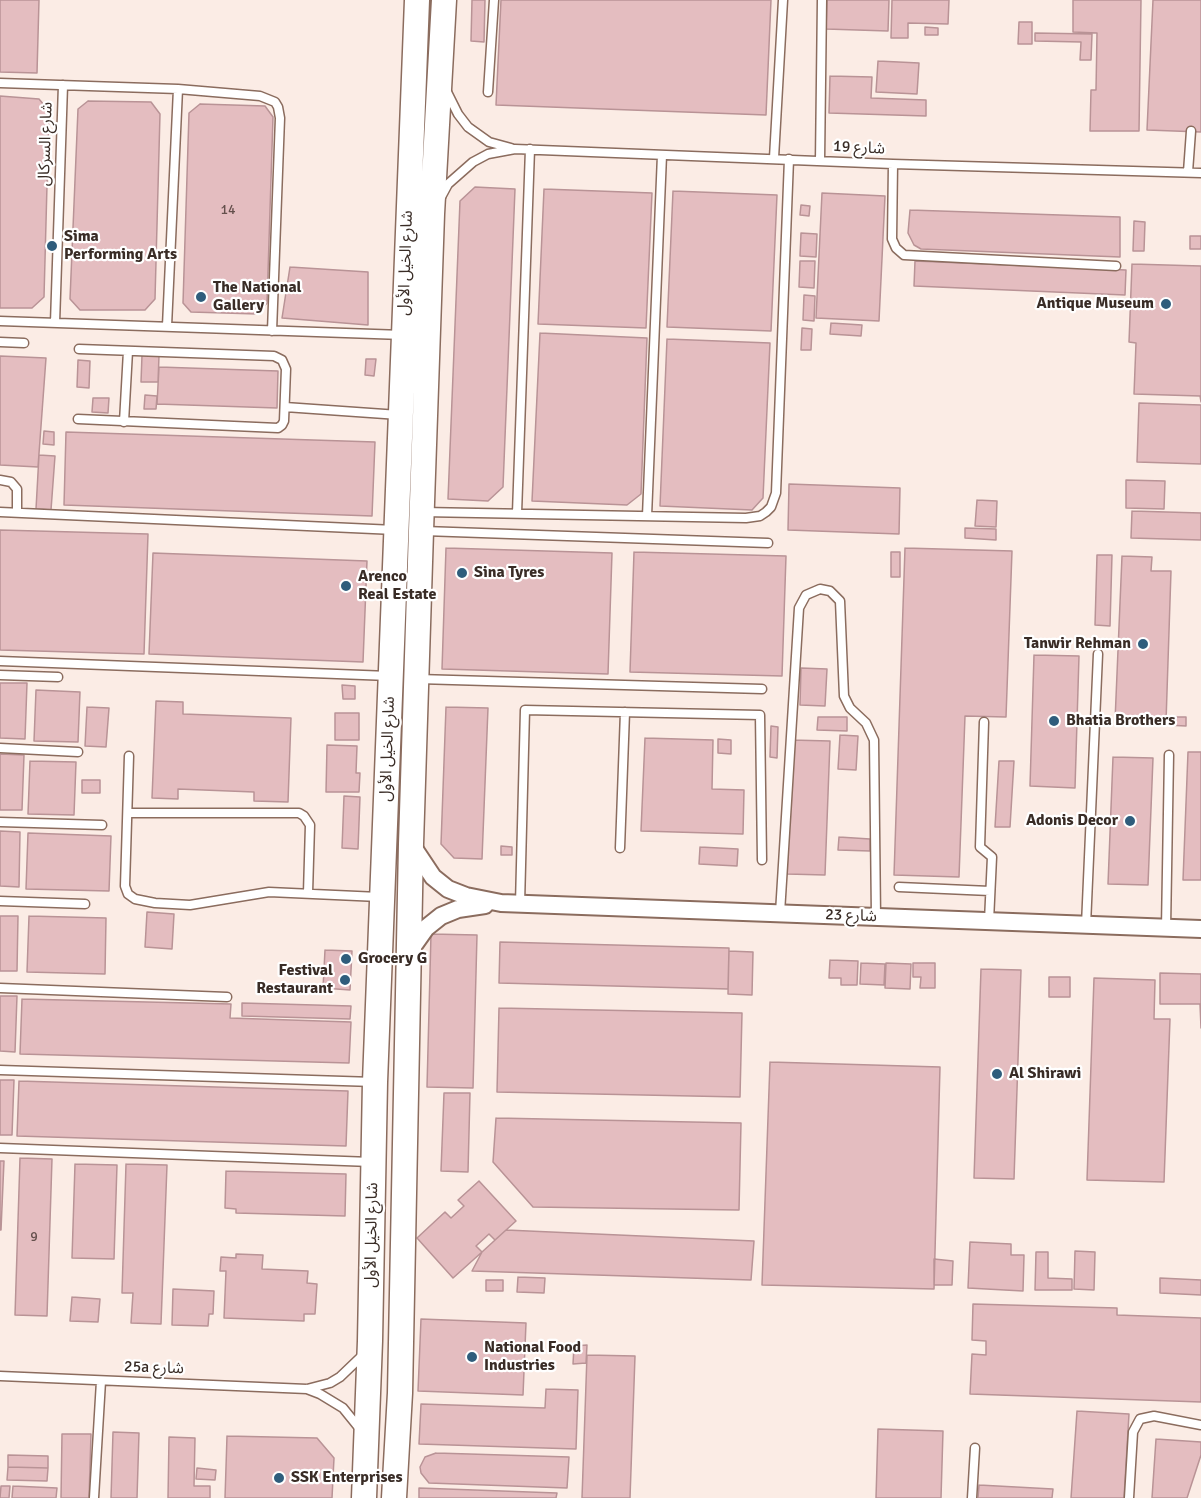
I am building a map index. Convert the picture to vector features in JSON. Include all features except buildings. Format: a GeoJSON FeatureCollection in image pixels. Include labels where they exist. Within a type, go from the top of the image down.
{"type":"FeatureCollection","features":[{"type":"Feature","properties":{"kind":"main road","name":"شارع الخيل الأول"},"geometry":{"type":"LineString","coordinates":[[364,1498],[370,1341],[375,1082],[417,0]]}},
{"type":"Feature","properties":{"kind":"main road","name":"شارع الخيل الأول"},"geometry":{"type":"LineString","coordinates":[[394,1498],[400,1392],[416,678],[432,213],[444,0]]}},
{"type":"Feature","properties":{"kind":"street","name":"شارع 23"},"geometry":{"type":"LineString","coordinates":[[411,844],[433,877],[448,889],[466,896],[501,903],[1201,929]]}},
{"type":"Feature","properties":{"kind":"street","name":"شارع 23"},"geometry":{"type":"LineString","coordinates":[[409,952],[426,928],[449,912],[467,907],[501,903]]}},
{"type":"Feature","properties":{"kind":"lane"},"geometry":{"type":"LineString","coordinates":[[488,92],[494,0]]}},
{"type":"Feature","properties":{"kind":"lane"},"geometry":{"type":"LineString","coordinates":[[774,158],[783,0]]}},
{"type":"Feature","properties":{"kind":"lane"},"geometry":{"type":"LineString","coordinates":[[820,161],[822,0]]}},
{"type":"Feature","properties":{"kind":"lane","name":"شارع 19"},"geometry":{"type":"LineString","coordinates":[[439,76],[458,114],[468,127],[489,142],[515,149]]}},
{"type":"Feature","properties":{"kind":"lane"},"geometry":{"type":"LineString","coordinates":[[0,83],[63,85]]}},
{"type":"Feature","properties":{"kind":"lane","name":"شارع السركال"},"geometry":{"type":"LineString","coordinates":[[55,323],[63,85],[178,89],[260,96],[271,99],[278,107],[280,118],[272,331]]}},
{"type":"Feature","properties":{"kind":"lane"},"geometry":{"type":"LineString","coordinates":[[167,326],[178,89]]}},
{"type":"Feature","properties":{"kind":"lane"},"geometry":{"type":"LineString","coordinates":[[1188,172],[1191,131]]}},
{"type":"Feature","properties":{"kind":"lane","name":"شارع 19"},"geometry":{"type":"LineString","coordinates":[[432,213],[448,184],[460,172],[488,154],[515,149],[1201,173]]}},
{"type":"Feature","properties":{"kind":"lane"},"geometry":{"type":"LineString","coordinates":[[517,513],[530,149]]}},
{"type":"Feature","properties":{"kind":"lane"},"geometry":{"type":"LineString","coordinates":[[646,516],[662,155]]}},
{"type":"Feature","properties":{"kind":"lane"},"geometry":{"type":"LineString","coordinates":[[422,521],[517,513],[753,518],[766,512],[774,500],[789,159]]}},
{"type":"Feature","properties":{"kind":"lane"},"geometry":{"type":"LineString","coordinates":[[893,164],[892,239],[896,248],[904,255],[1116,266]]}},
{"type":"Feature","properties":{"kind":"lane"},"geometry":{"type":"LineString","coordinates":[[0,321],[403,335]]}},
{"type":"Feature","properties":{"kind":"lane"},"geometry":{"type":"LineString","coordinates":[[0,342],[24,343]]}},
{"type":"Feature","properties":{"kind":"lane"},"geometry":{"type":"LineString","coordinates":[[78,419],[278,428],[284,423],[286,369],[282,360],[278,358],[79,350]]}},
{"type":"Feature","properties":{"kind":"lane"},"geometry":{"type":"LineString","coordinates":[[124,422],[128,351]]}},
{"type":"Feature","properties":{"kind":"lane"},"geometry":{"type":"LineString","coordinates":[[285,407],[402,415]]}},
{"type":"Feature","properties":{"kind":"lane"},"geometry":{"type":"LineString","coordinates":[[0,480],[11,482],[17,489],[17,512]]}},
{"type":"Feature","properties":{"kind":"lane"},"geometry":{"type":"LineString","coordinates":[[0,512],[397,530]]}},
{"type":"Feature","properties":{"kind":"lane"},"geometry":{"type":"LineString","coordinates":[[422,521],[768,543]]}},
{"type":"Feature","properties":{"kind":"lane"},"geometry":{"type":"LineString","coordinates":[[780,913],[799,608],[806,595],[815,590],[825,590],[837,597],[841,606],[844,696],[850,708],[866,723],[874,740],[876,917]]}},
{"type":"Feature","properties":{"kind":"lane"},"geometry":{"type":"LineString","coordinates":[[1086,925],[1098,654]]}},
{"type":"Feature","properties":{"kind":"lane"},"geometry":{"type":"LineString","coordinates":[[0,661],[391,676]]}},
{"type":"Feature","properties":{"kind":"lane"},"geometry":{"type":"LineString","coordinates":[[0,675],[58,677]]}},
{"type":"Feature","properties":{"kind":"lane"},"geometry":{"type":"LineString","coordinates":[[416,678],[762,689]]}},
{"type":"Feature","properties":{"kind":"lane"},"geometry":{"type":"LineString","coordinates":[[520,904],[525,710],[760,715],[762,860]]}},
{"type":"Feature","properties":{"kind":"lane"},"geometry":{"type":"LineString","coordinates":[[620,848],[625,712]]}},
{"type":"Feature","properties":{"kind":"lane"},"geometry":{"type":"LineString","coordinates":[[984,722],[980,847],[992,857],[989,921]]}},
{"type":"Feature","properties":{"kind":"lane"},"geometry":{"type":"LineString","coordinates":[[0,748],[78,752]]}},
{"type":"Feature","properties":{"kind":"lane"},"geometry":{"type":"LineString","coordinates":[[1166,928],[1169,755]]}},
{"type":"Feature","properties":{"kind":"lane"},"geometry":{"type":"LineString","coordinates":[[129,756],[125,886],[128,894],[135,899],[155,903],[190,905],[254,893],[382,897]]}},
{"type":"Feature","properties":{"kind":"lane"},"geometry":{"type":"LineString","coordinates":[[128,813],[299,813],[310,825],[308,893]]}},
{"type":"Feature","properties":{"kind":"lane"},"geometry":{"type":"LineString","coordinates":[[0,822],[102,825]]}},
{"type":"Feature","properties":{"kind":"lane"},"geometry":{"type":"LineString","coordinates":[[899,888],[990,891]]}},
{"type":"Feature","properties":{"kind":"lane"},"geometry":{"type":"LineString","coordinates":[[0,901],[85,904]]}},
{"type":"Feature","properties":{"kind":"lane"},"geometry":{"type":"LineString","coordinates":[[0,988],[227,997]]}},
{"type":"Feature","properties":{"kind":"lane"},"geometry":{"type":"LineString","coordinates":[[0,1070],[375,1082]]}},
{"type":"Feature","properties":{"kind":"lane"},"geometry":{"type":"LineString","coordinates":[[0,1148],[373,1162]]}},
{"type":"Feature","properties":{"kind":"lane","name":"25a شارع"},"geometry":{"type":"LineString","coordinates":[[0,1377],[307,1389],[330,1383],[340,1377],[358,1362],[370,1341]]}},
{"type":"Feature","properties":{"kind":"lane"},"geometry":{"type":"LineString","coordinates":[[94,1498],[101,1381]]}},
{"type":"Feature","properties":{"kind":"lane","name":"25a شارع"},"geometry":{"type":"LineString","coordinates":[[307,1389],[343,1408],[353,1418],[366,1442]]}},
{"type":"Feature","properties":{"kind":"lane"},"geometry":{"type":"LineString","coordinates":[[1129,1498],[1133,1432],[1136,1423],[1149,1416],[1201,1425]]}},
{"type":"Feature","properties":{"kind":"lane"},"geometry":{"type":"LineString","coordinates":[[972,1498],[975,1448]]}},
{"type":"Feature","properties":{"kind":"place","name":"Sima Performing Arts"},"geometry":{"type":"Point","coordinates":[52,246]}},
{"type":"Feature","properties":{"kind":"place","name":"The National Gallery"},"geometry":{"type":"Point","coordinates":[201,297]}},
{"type":"Feature","properties":{"kind":"place","name":"Antique Museum"},"geometry":{"type":"Point","coordinates":[1166,304]}},
{"type":"Feature","properties":{"kind":"place","name":"Sina Tyres"},"geometry":{"type":"Point","coordinates":[462,573]}},
{"type":"Feature","properties":{"kind":"place","name":"Arenco Real Estate"},"geometry":{"type":"Point","coordinates":[346,586]}},
{"type":"Feature","properties":{"kind":"place","name":"Tanwir Rehman"},"geometry":{"type":"Point","coordinates":[1143,644]}},
{"type":"Feature","properties":{"kind":"place","name":"Bhatia Brothers"},"geometry":{"type":"Point","coordinates":[1054,721]}},
{"type":"Feature","properties":{"kind":"place","name":"Adonis Decor"},"geometry":{"type":"Point","coordinates":[1130,821]}},
{"type":"Feature","properties":{"kind":"place","name":"Grocery G"},"geometry":{"type":"Point","coordinates":[346,959]}},
{"type":"Feature","properties":{"kind":"place","name":"Festival Restaurant"},"geometry":{"type":"Point","coordinates":[345,980]}},
{"type":"Feature","properties":{"kind":"place","name":"Al Shirawi"},"geometry":{"type":"Point","coordinates":[997,1074]}},
{"type":"Feature","properties":{"kind":"place","name":"National Food Industries"},"geometry":{"type":"Point","coordinates":[472,1357]}},
{"type":"Feature","properties":{"kind":"place","name":"SSK Enterprises"},"geometry":{"type":"Point","coordinates":[279,1478]}}]}
